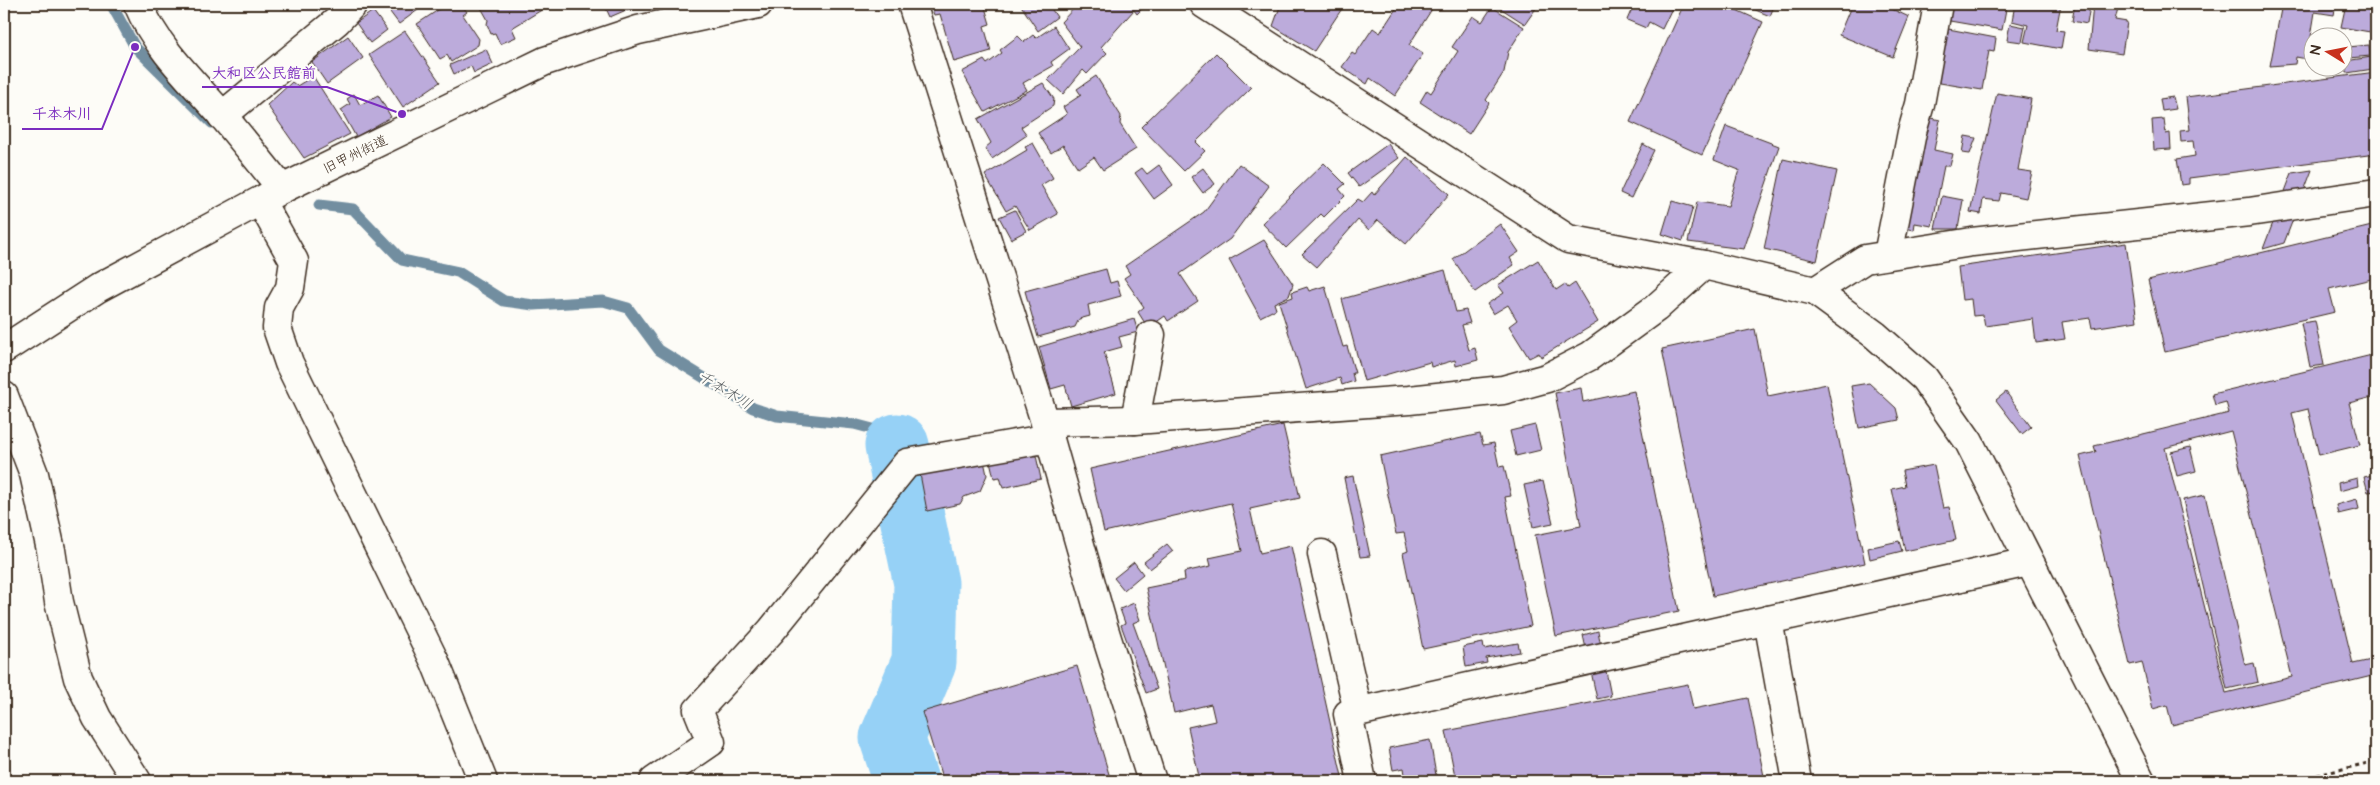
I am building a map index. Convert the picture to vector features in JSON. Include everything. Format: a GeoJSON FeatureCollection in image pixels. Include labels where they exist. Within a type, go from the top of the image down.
{"type":"FeatureCollection","features":[{"type":"Feature","properties":{"kind":"street"},"geometry":{"type":"LineString","coordinates":[[138,4],[148,26],[173,61],[222,116],[272,196],[294,261],[290,288],[279,308],[277,328],[289,363],[435,662],[482,781]]}},
{"type":"Feature","properties":{"kind":"street"},"geometry":{"type":"LineString","coordinates":[[222,116],[337,21],[353,4]]}},
{"type":"Feature","properties":{"kind":"street","name":"旧甲州街道"},"geometry":{"type":"LineString","coordinates":[[4,350],[98,288],[272,196],[545,61],[638,30],[758,4]]}},
{"type":"Feature","properties":{"kind":"street"},"geometry":{"type":"LineString","coordinates":[[912,4],[1048,430],[1104,629],[1152,781]]}},
{"type":"Feature","properties":{"kind":"street"},"geometry":{"type":"LineString","coordinates":[[1204,4],[1568,240],[1704,265],[1815,292],[1875,335],[1924,378],[1969,442],[2028,562],[2141,781]]}},
{"type":"Feature","properties":{"kind":"street"},"geometry":{"type":"LineString","coordinates":[[1888,256],[1912,132],[1922,95],[1938,4]]}},
{"type":"Feature","properties":{"kind":"street"},"geometry":{"type":"LineString","coordinates":[[1815,292],[1865,259],[1972,242],[2249,212],[2376,193]]}},
{"type":"Feature","properties":{"kind":"street"},"geometry":{"type":"LineString","coordinates":[[654,781],[711,742],[698,710],[771,631],[907,463],[1048,430],[1135,420],[1409,400],[1503,390],[1547,378],[1590,356],[1656,308],[1704,265]]}},
{"type":"Feature","properties":{"kind":"street"},"geometry":{"type":"LineString","coordinates":[[1135,420],[1151,335]]}},
{"type":"Feature","properties":{"kind":"street"},"geometry":{"type":"LineString","coordinates":[[4,396],[34,474],[51,550],[59,602],[78,678],[97,718],[137,781]]}},
{"type":"Feature","properties":{"kind":"street"},"geometry":{"type":"LineString","coordinates":[[1322,554],[1358,711]]}},
{"type":"Feature","properties":{"kind":"street"},"geometry":{"type":"LineString","coordinates":[[1362,781],[1348,714],[2028,562]]}},
{"type":"Feature","properties":{"kind":"street"},"geometry":{"type":"LineString","coordinates":[[1768,620],[1797,781]]}},
{"type":"Feature","properties":{"kind":"path"},"geometry":{"type":"LineString","coordinates":[[2293,781],[2376,760]]}},
{"type":"Feature","properties":{"kind":"building"},"geometry":{"type":"Polygon","coordinates":[[[384,4],[426,4],[399,24],[384,4]]]}},
{"type":"Feature","properties":{"kind":"building"},"geometry":{"type":"Polygon","coordinates":[[[447,4],[461,4],[467,12],[463,15],[479,39],[478,45],[451,62],[447,55],[440,59],[417,24],[447,4]]]}},
{"type":"Feature","properties":{"kind":"building"},"geometry":{"type":"Polygon","coordinates":[[[479,4],[547,4],[548,6],[512,28],[516,37],[500,44],[495,33],[491,34],[487,24],[488,20],[479,4]]]}},
{"type":"Feature","properties":{"kind":"building"},"geometry":{"type":"Polygon","coordinates":[[[580,4],[587,4],[588,6],[583,9],[580,4]]]}},
{"type":"Feature","properties":{"kind":"building"},"geometry":{"type":"Polygon","coordinates":[[[604,4],[640,4],[610,17],[604,4]]]}},
{"type":"Feature","properties":{"kind":"building"},"geometry":{"type":"Polygon","coordinates":[[[930,4],[984,4],[990,24],[984,26],[991,51],[954,62],[940,14],[934,15],[930,4]]]}},
{"type":"Feature","properties":{"kind":"building"},"geometry":{"type":"Polygon","coordinates":[[[1020,4],[1060,4],[1052,10],[1057,17],[1038,31],[1020,4]]]}},
{"type":"Feature","properties":{"kind":"building"},"geometry":{"type":"Polygon","coordinates":[[[1078,4],[1143,4],[1145,6],[1137,14],[1134,10],[1101,47],[1107,53],[1087,74],[1083,70],[1063,94],[1048,80],[1080,47],[1061,22],[1078,4]]]}},
{"type":"Feature","properties":{"kind":"building"},"geometry":{"type":"Polygon","coordinates":[[[1281,4],[1345,4],[1314,51],[1273,26],[1281,4]]]}},
{"type":"Feature","properties":{"kind":"building"},"geometry":{"type":"Polygon","coordinates":[[[1399,4],[1425,4],[1432,9],[1409,45],[1423,54],[1395,96],[1370,78],[1367,84],[1342,67],[1352,53],[1355,55],[1373,28],[1380,33],[1399,4]]]}},
{"type":"Feature","properties":{"kind":"building"},"geometry":{"type":"Polygon","coordinates":[[[1494,4],[1539,4],[1525,24],[1494,4]]]}},
{"type":"Feature","properties":{"kind":"building"},"geometry":{"type":"Polygon","coordinates":[[[1634,4],[1674,4],[1662,29],[1649,22],[1646,28],[1627,20],[1634,4]]]}},
{"type":"Feature","properties":{"kind":"building"},"geometry":{"type":"Polygon","coordinates":[[[1684,4],[1723,4],[1763,22],[1702,155],[1630,122],[1684,4]]]}},
{"type":"Feature","properties":{"kind":"building"},"geometry":{"type":"Polygon","coordinates":[[[1741,4],[1775,4],[1770,16],[1741,4]]]}},
{"type":"Feature","properties":{"kind":"building"},"geometry":{"type":"Polygon","coordinates":[[[1852,4],[1881,4],[1909,17],[1893,57],[1839,35],[1852,4]]]}},
{"type":"Feature","properties":{"kind":"building"},"geometry":{"type":"Polygon","coordinates":[[[1947,4],[2007,4],[2002,30],[1944,20],[1947,4]]]}},
{"type":"Feature","properties":{"kind":"building"},"geometry":{"type":"Polygon","coordinates":[[[2015,4],[2061,4],[2056,30],[2064,31],[2061,49],[2024,42],[2028,25],[2012,21],[2015,4]]]}},
{"type":"Feature","properties":{"kind":"building"},"geometry":{"type":"Polygon","coordinates":[[[2075,4],[2090,6],[2087,24],[2072,21],[2075,4]]]}},
{"type":"Feature","properties":{"kind":"building"},"geometry":{"type":"Polygon","coordinates":[[[2093,4],[2119,4],[2115,20],[2127,22],[2122,54],[2089,49],[2093,4]]]}},
{"type":"Feature","properties":{"kind":"building"},"geometry":{"type":"Polygon","coordinates":[[[2282,4],[2336,4],[2334,15],[2315,12],[2312,28],[2302,28],[2302,58],[2296,57],[2295,64],[2270,66],[2282,4]]]}},
{"type":"Feature","properties":{"kind":"building"},"geometry":{"type":"Polygon","coordinates":[[[2346,4],[2376,4],[2376,33],[2341,27],[2346,4]]]}},
{"type":"Feature","properties":{"kind":"building"},"geometry":{"type":"Polygon","coordinates":[[[1492,7],[1524,27],[1508,52],[1504,72],[1486,100],[1489,103],[1469,134],[1420,102],[1427,90],[1431,93],[1458,51],[1452,47],[1473,16],[1482,22],[1492,7]]]}},
{"type":"Feature","properties":{"kind":"building"},"geometry":{"type":"Polygon","coordinates":[[[373,11],[387,30],[370,43],[356,23],[373,11]]]}},
{"type":"Feature","properties":{"kind":"building"},"geometry":{"type":"Polygon","coordinates":[[[2010,24],[2025,27],[2022,42],[2007,40],[2010,24]]]}},
{"type":"Feature","properties":{"kind":"building"},"geometry":{"type":"Polygon","coordinates":[[[1054,26],[1069,49],[1051,62],[1053,66],[1023,83],[1027,90],[985,112],[962,72],[984,60],[987,64],[1002,53],[1000,50],[1018,36],[1024,42],[1033,35],[1036,38],[1054,26]]]}},
{"type":"Feature","properties":{"kind":"building"},"geometry":{"type":"Polygon","coordinates":[[[1943,28],[1996,38],[1994,52],[1989,51],[1982,90],[1934,82],[1943,28]]]}},
{"type":"Feature","properties":{"kind":"building"},"geometry":{"type":"Polygon","coordinates":[[[405,31],[440,82],[403,107],[369,55],[405,31]]]}},
{"type":"Feature","properties":{"kind":"building"},"geometry":{"type":"Polygon","coordinates":[[[348,36],[363,58],[327,84],[312,62],[348,36]]]}},
{"type":"Feature","properties":{"kind":"building"},"geometry":{"type":"Polygon","coordinates":[[[2369,45],[2370,56],[2352,58],[2352,47],[2369,45]]]}},
{"type":"Feature","properties":{"kind":"building"},"geometry":{"type":"Polygon","coordinates":[[[486,49],[493,64],[474,73],[471,66],[454,74],[450,65],[486,49]]]}},
{"type":"Feature","properties":{"kind":"building"},"geometry":{"type":"Polygon","coordinates":[[[1216,53],[1251,88],[1196,142],[1205,151],[1184,171],[1141,127],[1216,53]]]}},
{"type":"Feature","properties":{"kind":"building"},"geometry":{"type":"Polygon","coordinates":[[[2372,57],[2373,69],[2352,72],[2352,60],[2372,57]]]}},
{"type":"Feature","properties":{"kind":"building"},"geometry":{"type":"Polygon","coordinates":[[[2376,72],[2376,154],[2189,178],[2189,184],[2181,185],[2177,159],[2195,156],[2193,141],[2181,142],[2180,131],[2190,130],[2186,97],[2330,78],[2352,78],[2352,75],[2376,72]]]}},
{"type":"Feature","properties":{"kind":"building"},"geometry":{"type":"Polygon","coordinates":[[[313,76],[350,134],[304,158],[267,105],[292,82],[297,86],[313,76]]]}},
{"type":"Feature","properties":{"kind":"building"},"geometry":{"type":"Polygon","coordinates":[[[1096,76],[1121,116],[1120,124],[1136,149],[1103,170],[1094,157],[1078,168],[1063,145],[1051,153],[1038,133],[1067,114],[1063,107],[1081,95],[1077,89],[1096,76]]]}},
{"type":"Feature","properties":{"kind":"building"},"geometry":{"type":"Polygon","coordinates":[[[1043,83],[1054,99],[1053,106],[1021,127],[1027,135],[992,159],[985,148],[991,143],[978,119],[1043,83]]]}},
{"type":"Feature","properties":{"kind":"building"},"geometry":{"type":"Polygon","coordinates":[[[1997,93],[2031,99],[2018,170],[2032,172],[2026,198],[2001,193],[1999,201],[1983,199],[1981,214],[1970,212],[1997,93]]]}},
{"type":"Feature","properties":{"kind":"building"},"geometry":{"type":"Polygon","coordinates":[[[354,94],[360,105],[378,95],[391,117],[356,137],[341,110],[350,104],[347,99],[354,94]]]}},
{"type":"Feature","properties":{"kind":"building"},"geometry":{"type":"Polygon","coordinates":[[[2173,97],[2176,109],[2162,111],[2160,99],[2173,97]]]}},
{"type":"Feature","properties":{"kind":"building"},"geometry":{"type":"Polygon","coordinates":[[[1923,116],[1940,120],[1934,150],[1953,154],[1950,166],[1944,166],[1932,226],[1915,223],[1914,230],[1901,227],[1923,116]]]}},
{"type":"Feature","properties":{"kind":"building"},"geometry":{"type":"Polygon","coordinates":[[[2164,119],[2166,134],[2170,133],[2171,149],[2154,150],[2152,120],[2164,119]]]}},
{"type":"Feature","properties":{"kind":"building"},"geometry":{"type":"Polygon","coordinates":[[[1726,126],[1779,146],[1744,249],[1688,242],[1697,202],[1728,206],[1739,170],[1714,160],[1726,126]]]}},
{"type":"Feature","properties":{"kind":"building"},"geometry":{"type":"Polygon","coordinates":[[[1965,136],[1976,138],[1970,154],[1962,153],[1965,136]]]}},
{"type":"Feature","properties":{"kind":"building"},"geometry":{"type":"Polygon","coordinates":[[[1033,143],[1053,178],[1041,185],[1058,214],[1030,230],[1015,206],[1006,211],[985,175],[1027,150],[1025,147],[1033,143]]]}},
{"type":"Feature","properties":{"kind":"building"},"geometry":{"type":"Polygon","coordinates":[[[1388,144],[1399,158],[1359,187],[1348,173],[1388,144]]]}},
{"type":"Feature","properties":{"kind":"building"},"geometry":{"type":"Polygon","coordinates":[[[1643,144],[1654,150],[1631,198],[1620,193],[1643,144]]]}},
{"type":"Feature","properties":{"kind":"building"},"geometry":{"type":"Polygon","coordinates":[[[1407,157],[1449,194],[1406,244],[1378,220],[1369,230],[1358,220],[1317,267],[1302,254],[1358,199],[1363,202],[1372,192],[1374,195],[1407,157]]]}},
{"type":"Feature","properties":{"kind":"building"},"geometry":{"type":"Polygon","coordinates":[[[1783,159],[1837,171],[1817,261],[1764,249],[1783,159]]]}},
{"type":"Feature","properties":{"kind":"building"},"geometry":{"type":"Polygon","coordinates":[[[1324,163],[1345,184],[1339,189],[1345,196],[1324,217],[1321,214],[1286,248],[1262,223],[1324,163]]]}},
{"type":"Feature","properties":{"kind":"building"},"geometry":{"type":"Polygon","coordinates":[[[1239,164],[1269,186],[1230,239],[1180,274],[1198,301],[1168,321],[1165,316],[1148,328],[1138,312],[1144,307],[1124,278],[1130,274],[1125,266],[1204,212],[1239,164]]]}},
{"type":"Feature","properties":{"kind":"building"},"geometry":{"type":"Polygon","coordinates":[[[1159,165],[1173,185],[1154,199],[1135,173],[1142,168],[1147,174],[1159,165]]]}},
{"type":"Feature","properties":{"kind":"building"},"geometry":{"type":"Polygon","coordinates":[[[1203,168],[1215,184],[1203,193],[1191,177],[1203,168]]]}},
{"type":"Feature","properties":{"kind":"building"},"geometry":{"type":"Polygon","coordinates":[[[2312,170],[2284,243],[2263,249],[2292,173],[2312,170]]]}},
{"type":"Feature","properties":{"kind":"building"},"geometry":{"type":"Polygon","coordinates":[[[1942,196],[1963,200],[1958,229],[1935,229],[1942,196]]]}},
{"type":"Feature","properties":{"kind":"building"},"geometry":{"type":"Polygon","coordinates":[[[1672,201],[1693,207],[1683,241],[1662,234],[1672,201]]]}},
{"type":"Feature","properties":{"kind":"building"},"geometry":{"type":"Polygon","coordinates":[[[1015,210],[1026,231],[1011,239],[999,217],[1015,210]]]}},
{"type":"Feature","properties":{"kind":"building"},"geometry":{"type":"Polygon","coordinates":[[[1500,224],[1519,252],[1510,258],[1514,265],[1475,292],[1453,259],[1500,224]]]}},
{"type":"Feature","properties":{"kind":"building"},"geometry":{"type":"Polygon","coordinates":[[[2376,225],[2376,278],[2329,289],[2335,312],[2165,352],[2148,280],[2376,225]]]}},
{"type":"Feature","properties":{"kind":"building"},"geometry":{"type":"Polygon","coordinates":[[[1264,240],[1293,284],[1289,296],[1274,303],[1276,309],[1260,317],[1229,260],[1264,240]]]}},
{"type":"Feature","properties":{"kind":"building"},"geometry":{"type":"Polygon","coordinates":[[[2126,243],[2137,321],[2092,328],[2090,318],[2062,322],[2065,339],[2036,343],[2033,319],[1985,326],[1983,315],[1973,316],[1971,299],[1962,300],[1958,267],[2126,243]]]}},
{"type":"Feature","properties":{"kind":"building"},"geometry":{"type":"Polygon","coordinates":[[[1538,260],[1556,290],[1565,284],[1568,288],[1575,283],[1598,322],[1541,357],[1539,353],[1529,358],[1509,326],[1517,320],[1508,305],[1493,314],[1487,304],[1504,293],[1498,285],[1538,260]]]}},
{"type":"Feature","properties":{"kind":"building"},"geometry":{"type":"Polygon","coordinates":[[[1106,269],[1110,283],[1117,281],[1121,296],[1088,305],[1090,316],[1079,319],[1075,327],[1038,337],[1025,291],[1106,269]]]}},
{"type":"Feature","properties":{"kind":"building"},"geometry":{"type":"Polygon","coordinates":[[[1445,270],[1456,312],[1466,310],[1470,323],[1462,325],[1469,350],[1475,348],[1478,360],[1456,366],[1455,360],[1431,367],[1430,362],[1364,381],[1342,299],[1445,270]]]}},
{"type":"Feature","properties":{"kind":"building"},"geometry":{"type":"Polygon","coordinates":[[[1325,286],[1343,347],[1347,346],[1355,373],[1352,373],[1354,381],[1342,385],[1340,378],[1306,389],[1279,302],[1293,297],[1292,292],[1307,287],[1309,291],[1325,286]]]}},
{"type":"Feature","properties":{"kind":"building"},"geometry":{"type":"Polygon","coordinates":[[[1134,319],[1138,332],[1119,337],[1122,347],[1104,352],[1116,393],[1071,406],[1065,385],[1051,389],[1039,347],[1134,319]]]}},
{"type":"Feature","properties":{"kind":"building"},"geometry":{"type":"Polygon","coordinates":[[[2315,321],[2324,365],[2310,367],[2301,323],[2315,321]]]}},
{"type":"Feature","properties":{"kind":"building"},"geometry":{"type":"Polygon","coordinates":[[[1755,329],[1768,396],[1827,384],[1865,563],[1713,596],[1662,349],[1755,329]]]}},
{"type":"Feature","properties":{"kind":"building"},"geometry":{"type":"Polygon","coordinates":[[[2376,354],[2376,396],[2349,403],[2360,445],[2319,455],[2308,409],[2292,413],[2353,664],[2376,659],[2376,675],[2172,725],[2167,705],[2153,709],[2142,662],[2130,665],[2080,456],[2096,452],[2094,446],[2229,413],[2226,402],[2215,405],[2212,394],[2376,354]],[[2231,431],[2165,448],[2226,693],[2292,677],[2231,431]]]}},
{"type":"Feature","properties":{"kind":"building"},"geometry":{"type":"Polygon","coordinates":[[[1869,383],[1896,408],[1899,420],[1859,428],[1851,386],[1869,383]]]}},
{"type":"Feature","properties":{"kind":"building"},"geometry":{"type":"Polygon","coordinates":[[[1581,388],[1583,402],[1634,391],[1679,611],[1556,636],[1535,535],[1581,526],[1555,393],[1581,388]]]}},
{"type":"Feature","properties":{"kind":"building"},"geometry":{"type":"Polygon","coordinates":[[[2006,392],[2031,427],[2022,434],[1996,400],[2006,392]]]}},
{"type":"Feature","properties":{"kind":"building"},"geometry":{"type":"Polygon","coordinates":[[[1283,425],[1300,498],[1250,509],[1260,553],[1291,546],[1343,781],[1213,781],[1212,778],[1200,781],[1188,727],[1215,721],[1211,704],[1174,713],[1146,588],[1185,580],[1184,572],[1211,566],[1209,558],[1242,551],[1231,503],[1104,532],[1090,469],[1283,425]]]}},
{"type":"Feature","properties":{"kind":"building"},"geometry":{"type":"Polygon","coordinates":[[[1535,425],[1541,450],[1516,456],[1510,431],[1535,425]]]}},
{"type":"Feature","properties":{"kind":"building"},"geometry":{"type":"Polygon","coordinates":[[[1480,434],[1483,445],[1494,443],[1499,467],[1504,466],[1511,496],[1505,497],[1531,626],[1423,649],[1403,553],[1408,551],[1404,533],[1396,534],[1380,456],[1480,434]]]}},
{"type":"Feature","properties":{"kind":"building"},"geometry":{"type":"Polygon","coordinates":[[[2190,447],[2196,471],[2177,476],[2171,452],[2190,447]]]}},
{"type":"Feature","properties":{"kind":"building"},"geometry":{"type":"Polygon","coordinates":[[[1035,451],[1041,479],[1003,488],[1000,477],[994,478],[990,461],[1035,451]]]}},
{"type":"Feature","properties":{"kind":"building"},"geometry":{"type":"Polygon","coordinates":[[[984,461],[987,475],[980,491],[964,497],[960,504],[927,511],[920,474],[984,461]]]}},
{"type":"Feature","properties":{"kind":"building"},"geometry":{"type":"Polygon","coordinates":[[[1934,465],[1943,508],[1949,507],[1956,540],[1905,551],[1892,489],[1905,486],[1902,471],[1934,465]]]}},
{"type":"Feature","properties":{"kind":"building"},"geometry":{"type":"Polygon","coordinates":[[[2376,474],[2376,491],[2368,492],[2364,477],[2376,474]]]}},
{"type":"Feature","properties":{"kind":"building"},"geometry":{"type":"Polygon","coordinates":[[[1353,476],[1370,556],[1360,557],[1344,478],[1353,476]]]}},
{"type":"Feature","properties":{"kind":"building"},"geometry":{"type":"Polygon","coordinates":[[[2357,478],[2358,486],[2339,491],[2338,483],[2357,478]]]}},
{"type":"Feature","properties":{"kind":"building"},"geometry":{"type":"Polygon","coordinates":[[[1543,481],[1553,523],[1533,527],[1524,485],[1543,481]]]}},
{"type":"Feature","properties":{"kind":"building"},"geometry":{"type":"Polygon","coordinates":[[[2205,495],[2245,665],[2254,663],[2258,682],[2227,689],[2183,500],[2205,495]]]}},
{"type":"Feature","properties":{"kind":"building"},"geometry":{"type":"Polygon","coordinates":[[[2357,499],[2359,509],[2338,514],[2336,505],[2357,499]]]}},
{"type":"Feature","properties":{"kind":"building"},"geometry":{"type":"Polygon","coordinates":[[[1899,541],[1902,551],[1870,559],[1868,548],[1899,541]]]}},
{"type":"Feature","properties":{"kind":"building"},"geometry":{"type":"Polygon","coordinates":[[[1167,544],[1173,551],[1150,569],[1144,562],[1167,544]]]}},
{"type":"Feature","properties":{"kind":"building"},"geometry":{"type":"Polygon","coordinates":[[[1134,562],[1143,574],[1124,590],[1114,578],[1134,562]]]}},
{"type":"Feature","properties":{"kind":"building"},"geometry":{"type":"Polygon","coordinates":[[[1134,603],[1140,620],[1133,623],[1157,689],[1146,693],[1121,625],[1125,623],[1120,609],[1134,603]]]}},
{"type":"Feature","properties":{"kind":"building"},"geometry":{"type":"Polygon","coordinates":[[[1598,631],[1611,696],[1597,699],[1583,635],[1598,631]]]}},
{"type":"Feature","properties":{"kind":"building"},"geometry":{"type":"Polygon","coordinates":[[[1483,643],[1484,649],[1518,643],[1520,652],[1486,658],[1487,663],[1466,667],[1463,647],[1483,643]]]}},
{"type":"Feature","properties":{"kind":"building"},"geometry":{"type":"Polygon","coordinates":[[[1077,666],[1111,781],[943,781],[922,712],[1077,666]]]}},
{"type":"Feature","properties":{"kind":"building"},"geometry":{"type":"Polygon","coordinates":[[[1688,684],[1693,709],[1748,698],[1765,781],[1456,781],[1446,731],[1688,684]]]}},
{"type":"Feature","properties":{"kind":"building"},"geometry":{"type":"Polygon","coordinates":[[[1430,740],[1437,781],[1406,781],[1404,768],[1393,770],[1389,748],[1430,740]]]}},
{"type":"Feature","properties":{"kind":"waterway","name":"千本木川"},"geometry":{"type":"LineString","coordinates":[[111,4],[135,47],[212,123]]}},
{"type":"Feature","properties":{"kind":"waterway","name":"千本木川"},"geometry":{"type":"LineString","coordinates":[[319,205],[353,209],[402,260],[458,272],[504,301],[534,305],[603,301],[628,308],[659,350],[753,408],[777,416],[854,424],[873,429],[897,446]]}},
{"type":"Feature","properties":{"kind":"waterway","name":"千本木川"},"geometry":{"type":"LineString","coordinates":[[897,446],[926,583],[924,662],[892,738],[906,781]]}},
{"type":"Feature","properties":{"kind":"place","name":"千本木川"},"geometry":{"type":"Point","coordinates":[135,47]}},
{"type":"Feature","properties":{"kind":"place","name":"大和区公民館前"},"geometry":{"type":"Point","coordinates":[402,114]}}]}
